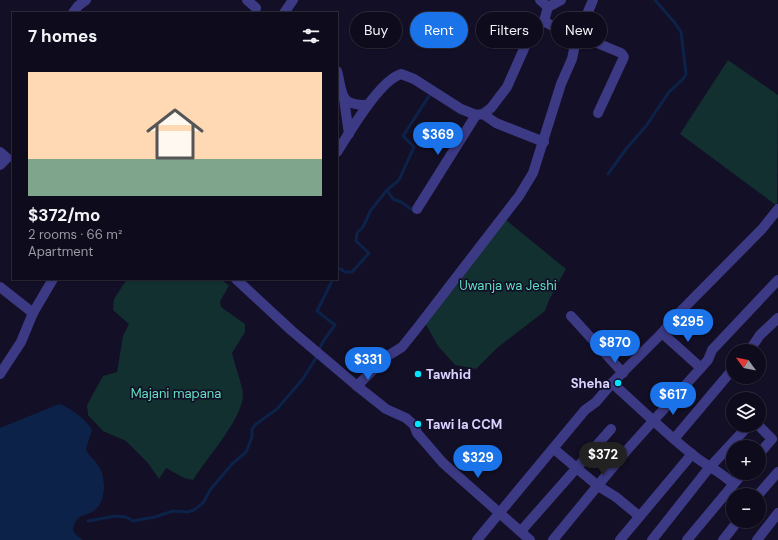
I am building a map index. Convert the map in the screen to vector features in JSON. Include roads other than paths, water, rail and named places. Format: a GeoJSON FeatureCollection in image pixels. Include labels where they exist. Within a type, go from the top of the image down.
{"type":"FeatureCollection","features":[{"type":"Feature","properties":{"kind":"street"},"geometry":{"type":"LineString","coordinates":[[247,0],[256,8]]}},
{"type":"Feature","properties":{"kind":"street"},"geometry":{"type":"LineString","coordinates":[[285,12],[293,0]]}},
{"type":"Feature","properties":{"kind":"street"},"geometry":{"type":"LineString","coordinates":[[540,0],[548,7]]}},
{"type":"Feature","properties":{"kind":"street"},"geometry":{"type":"LineString","coordinates":[[417,209],[480,114],[491,108],[507,87],[531,34],[544,20],[548,7],[561,0]]}},
{"type":"Feature","properties":{"kind":"street"},"geometry":{"type":"LineString","coordinates":[[588,12],[593,0]]}},
{"type":"Feature","properties":{"kind":"street"},"geometry":{"type":"LineString","coordinates":[[544,20],[551,24]]}},
{"type":"Feature","properties":{"kind":"street"},"geometry":{"type":"LineString","coordinates":[[357,386],[374,369],[378,362],[402,347],[519,196],[533,173],[561,84],[572,59],[575,48]]}},
{"type":"Feature","properties":{"kind":"street"},"geometry":{"type":"LineString","coordinates":[[598,113],[624,58],[621,53],[606,48]]}},
{"type":"Feature","properties":{"kind":"street"},"geometry":{"type":"LineString","coordinates":[[338,150],[368,105],[393,78],[400,74],[414,79],[461,109],[480,114],[496,123],[544,142]]}},
{"type":"Feature","properties":{"kind":"street"},"geometry":{"type":"LineString","coordinates":[[338,76],[341,94],[344,99],[349,134]]}},
{"type":"Feature","properties":{"kind":"street"},"geometry":{"type":"LineString","coordinates":[[344,99],[350,103],[368,105]]}},
{"type":"Feature","properties":{"kind":"street"},"geometry":{"type":"LineString","coordinates":[[0,165],[7,157]]}},
{"type":"Feature","properties":{"kind":"street"},"geometry":{"type":"LineString","coordinates":[[477,540],[585,410],[596,402],[612,383],[662,333],[678,314],[762,229],[778,209]]}},
{"type":"Feature","properties":{"kind":"street"},"geometry":{"type":"LineString","coordinates":[[0,374],[21,342],[33,313],[52,280]]}},
{"type":"Feature","properties":{"kind":"street"},"geometry":{"type":"LineString","coordinates":[[553,540],[671,399],[701,368],[710,357],[712,350],[778,280]]}},
{"type":"Feature","properties":{"kind":"street"},"geometry":{"type":"LineString","coordinates":[[241,281],[312,348],[357,386],[386,409],[406,418],[414,425],[418,433],[443,463],[530,540]]}},
{"type":"Feature","properties":{"kind":"street"},"geometry":{"type":"LineString","coordinates":[[0,287],[33,313]]}},
{"type":"Feature","properties":{"kind":"street"},"geometry":{"type":"LineString","coordinates":[[571,316],[622,373]]}},
{"type":"Feature","properties":{"kind":"street"},"geometry":{"type":"LineString","coordinates":[[754,344],[760,335],[778,318]]}},
{"type":"Feature","properties":{"kind":"street"},"geometry":{"type":"LineString","coordinates":[[662,333],[701,368]]}},
{"type":"Feature","properties":{"kind":"street"},"geometry":{"type":"LineString","coordinates":[[674,439],[726,377]]}},
{"type":"Feature","properties":{"kind":"street"},"geometry":{"type":"LineString","coordinates":[[612,383],[674,439],[709,468],[726,476],[733,484]]}},
{"type":"Feature","properties":{"kind":"street"},"geometry":{"type":"LineString","coordinates":[[521,531],[611,429]]}},
{"type":"Feature","properties":{"kind":"street"},"geometry":{"type":"LineString","coordinates":[[652,540],[709,468],[742,432]]}},
{"type":"Feature","properties":{"kind":"street"},"geometry":{"type":"LineString","coordinates":[[765,432],[772,439],[766,446]]}},
{"type":"Feature","properties":{"kind":"street"},"geometry":{"type":"LineString","coordinates":[[554,449],[598,486],[616,497],[639,516]]}},
{"type":"Feature","properties":{"kind":"street"},"geometry":{"type":"LineString","coordinates":[[620,540],[692,454]]}},
{"type":"Feature","properties":{"kind":"street"},"geometry":{"type":"LineString","coordinates":[[764,488],[778,472]]}},
{"type":"Feature","properties":{"kind":"street"},"geometry":{"type":"LineString","coordinates":[[687,540],[737,480]]}},
{"type":"Feature","properties":{"kind":"street"},"geometry":{"type":"LineString","coordinates":[[757,540],[778,512]]}},
{"type":"Feature","properties":{"kind":"street"},"geometry":{"type":"LineString","coordinates":[[723,540],[732,528]]}},
{"type":"Feature","properties":{"kind":"water"},"geometry":{"type":"Polygon","coordinates":[[[59,404],[78,414],[92,430],[86,449],[88,454],[98,465],[103,477],[104,488],[100,504],[93,511],[79,517],[75,524],[73,530],[75,534],[83,540],[0,540],[0,428],[59,404]]]}},
{"type":"Feature","properties":{"kind":"waterway"},"geometry":{"type":"LineString","coordinates":[[608,174],[626,149],[646,126],[669,92],[683,79],[686,74],[681,32],[655,0]]}},
{"type":"Feature","properties":{"kind":"waterway"},"geometry":{"type":"LineString","coordinates":[[338,270],[339,268],[345,272],[352,272],[369,253],[356,241],[357,233],[363,227],[371,210],[387,190],[399,180],[414,147],[403,136],[429,96]]}},
{"type":"Feature","properties":{"kind":"waterway"},"geometry":{"type":"LineString","coordinates":[[387,190],[393,199],[401,202],[414,211]]}},
{"type":"Feature","properties":{"kind":"waterway"},"geometry":{"type":"LineString","coordinates":[[88,521],[116,516],[126,517],[133,521],[155,517],[173,511],[188,512],[194,510],[203,503],[210,490],[232,464],[246,452],[252,437],[252,429],[256,424],[277,409],[302,380],[316,358],[322,343],[335,325],[317,311],[332,280]]}},
{"type":"Feature","properties":{"kind":"place","name":"Tawhid"},"geometry":{"type":"Point","coordinates":[418,374]}},
{"type":"Feature","properties":{"kind":"place","name":"Sheha"},"geometry":{"type":"Point","coordinates":[618,383]}},
{"type":"Feature","properties":{"kind":"place","name":"Tawi la CCM"},"geometry":{"type":"Point","coordinates":[418,424]}},
{"type":"Feature","properties":{"kind":"park label","name":"Uwanja wa Jeshi"},"geometry":{"type":"Point","coordinates":[508,285]}},
{"type":"Feature","properties":{"kind":"park label","name":"Majani mapana"},"geometry":{"type":"Point","coordinates":[176,393]}}]}
